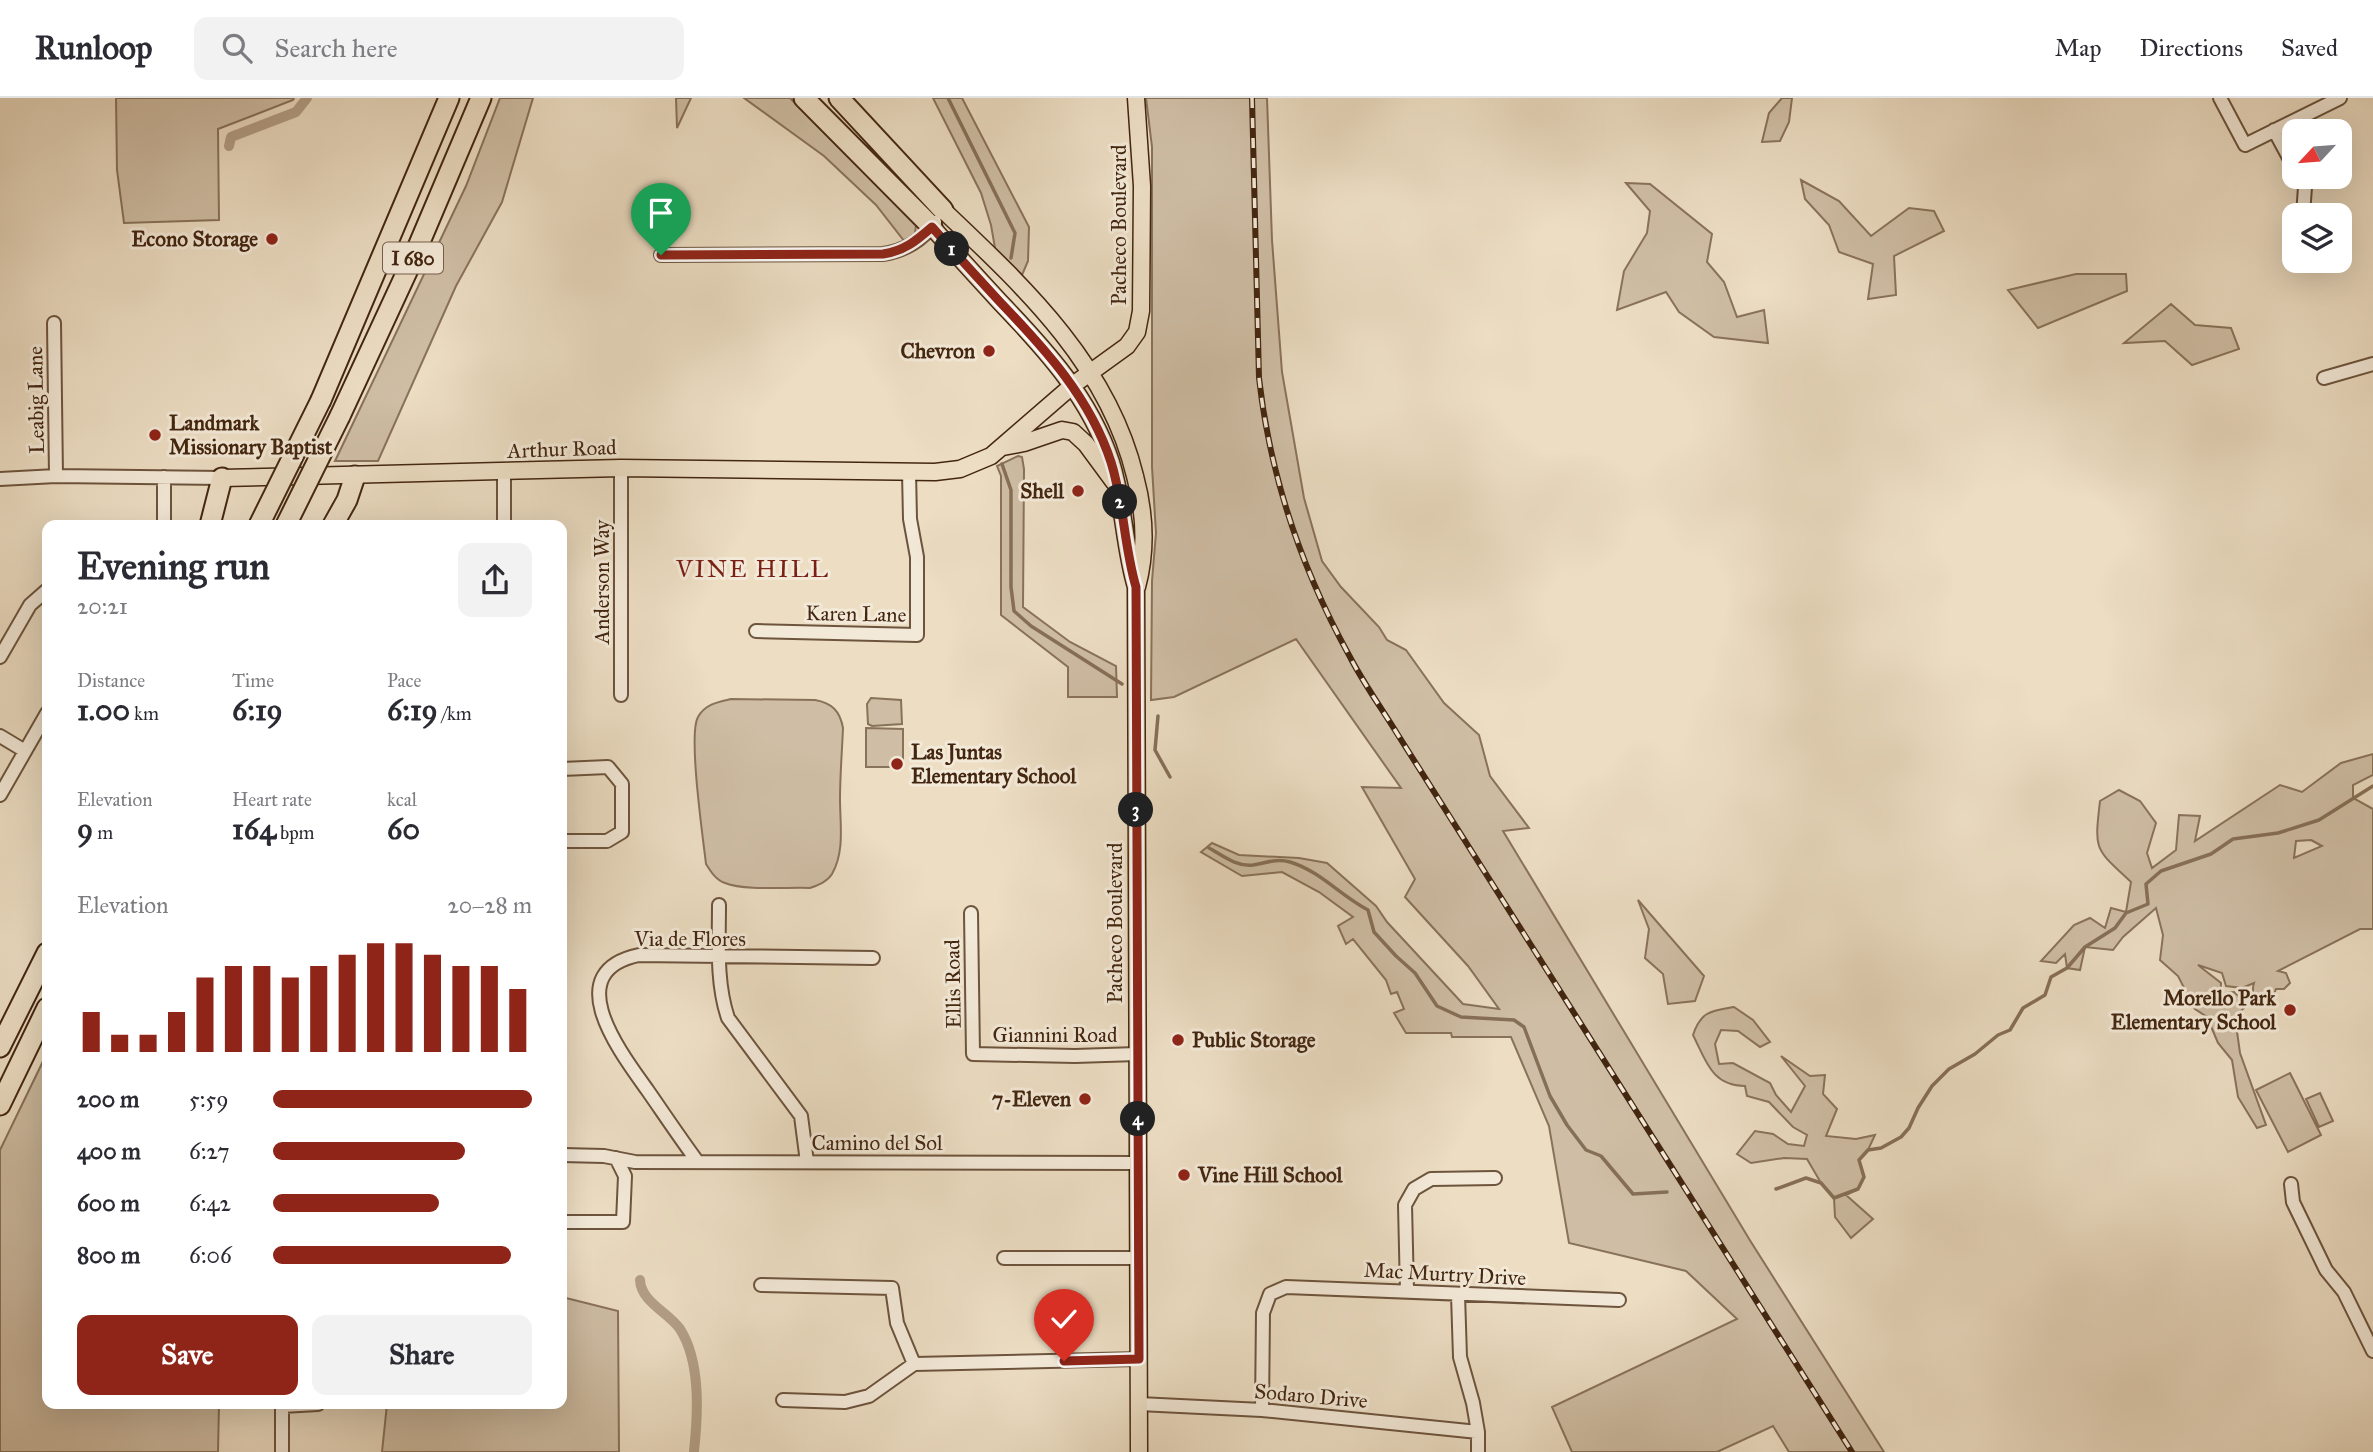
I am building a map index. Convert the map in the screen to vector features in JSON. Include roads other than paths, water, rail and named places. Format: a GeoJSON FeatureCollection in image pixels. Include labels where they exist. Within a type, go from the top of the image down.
{"type":"FeatureCollection","features":[{"type":"Feature","properties":{"kind":"highway","name":"I 680"},"geometry":{"type":"LineString","coordinates":[[261,520],[321,400],[449,98]]}},
{"type":"Feature","properties":{"kind":"highway","name":"I 680"},"geometry":{"type":"LineString","coordinates":[[288,520],[406,274],[481,98]]}},
{"type":"Feature","properties":{"kind":"highway"},"geometry":{"type":"LineString","coordinates":[[804,98],[932,227]]}},
{"type":"Feature","properties":{"kind":"highway"},"geometry":{"type":"LineString","coordinates":[[839,98],[943,211]]}},
{"type":"Feature","properties":{"kind":"highway"},"geometry":{"type":"LineString","coordinates":[[336,520],[347,500],[355,476]]}},
{"type":"Feature","properties":{"kind":"highway"},"geometry":{"type":"LineString","coordinates":[[211,520],[222,478]]}},
{"type":"Feature","properties":{"kind":"highway"},"geometry":{"type":"LineString","coordinates":[[27,994],[42,951]]}},
{"type":"Feature","properties":{"kind":"highway"},"geometry":{"type":"LineString","coordinates":[[0,1047],[42,963]]}},
{"type":"Feature","properties":{"kind":"highway"},"geometry":{"type":"LineString","coordinates":[[0,1105],[42,1018]]}},
{"type":"Feature","properties":{"kind":"main road","name":"Pacheco Boulevard"},"geometry":{"type":"LineString","coordinates":[[1091,373],[1127,346],[1137,332],[1141,311],[1142,186],[1136,98]]}},
{"type":"Feature","properties":{"kind":"main road","name":"Pacheco Boulevard"},"geometry":{"type":"LineString","coordinates":[[943,211],[1019,284],[1076,350],[1103,393],[1130,454],[1140,495],[1144,524],[1142,566],[1136,587],[1139,1452]]}},
{"type":"Feature","properties":{"kind":"main road","name":"Pacheco Boulevard"},"geometry":{"type":"LineString","coordinates":[[932,227],[1073,385],[1101,434],[1112,465],[1129,564],[1136,587]]}},
{"type":"Feature","properties":{"kind":"main road","name":"Arthur Road"},"geometry":{"type":"LineString","coordinates":[[222,478],[621,468],[909,472],[960,469],[984,460],[1003,447],[1073,385],[1091,373]]}},
{"type":"Feature","properties":{"kind":"main road"},"geometry":{"type":"LineString","coordinates":[[1003,447],[1062,430],[1073,432],[1086,444],[1116,485]]}},
{"type":"Feature","properties":{"kind":"street"},"geometry":{"type":"LineString","coordinates":[[2220,98],[2245,145],[2340,98]]}},
{"type":"Feature","properties":{"kind":"street"},"geometry":{"type":"LineString","coordinates":[[2274,130],[2282,145]]}},
{"type":"Feature","properties":{"kind":"street"},"geometry":{"type":"LineString","coordinates":[[661,255],[897,252],[910,246],[932,227],[943,211]]}},
{"type":"Feature","properties":{"kind":"street","name":"Leabig Lane"},"geometry":{"type":"LineString","coordinates":[[54,323],[56,476]]}},
{"type":"Feature","properties":{"kind":"street"},"geometry":{"type":"LineString","coordinates":[[2324,378],[2373,364]]}},
{"type":"Feature","properties":{"kind":"street","name":"Anderson Way"},"geometry":{"type":"LineString","coordinates":[[621,468],[621,695]]}},
{"type":"Feature","properties":{"kind":"street"},"geometry":{"type":"LineString","coordinates":[[504,471],[504,520]]}},
{"type":"Feature","properties":{"kind":"street","name":"Karen Lane"},"geometry":{"type":"LineString","coordinates":[[756,631],[918,635],[917,557],[910,519],[909,472]]}},
{"type":"Feature","properties":{"kind":"street","name":"Arthur Road"},"geometry":{"type":"LineString","coordinates":[[0,479],[56,476],[222,478]]}},
{"type":"Feature","properties":{"kind":"street"},"geometry":{"type":"LineString","coordinates":[[164,477],[164,520]]}},
{"type":"Feature","properties":{"kind":"street"},"geometry":{"type":"LineString","coordinates":[[0,657],[30,605],[42,594]]}},
{"type":"Feature","properties":{"kind":"street"},"geometry":{"type":"LineString","coordinates":[[0,795],[42,722]]}},
{"type":"Feature","properties":{"kind":"street"},"geometry":{"type":"LineString","coordinates":[[0,736],[25,751]]}},
{"type":"Feature","properties":{"kind":"street"},"geometry":{"type":"LineString","coordinates":[[567,769],[608,767],[622,784],[622,832],[607,841],[567,841]]}},
{"type":"Feature","properties":{"kind":"street"},"geometry":{"type":"LineString","coordinates":[[719,905],[719,957],[723,1003],[728,1018],[801,1116],[807,1162]]}},
{"type":"Feature","properties":{"kind":"street","name":"Ellis Road"},"geometry":{"type":"LineString","coordinates":[[971,914],[973,1054]]}},
{"type":"Feature","properties":{"kind":"street","name":"Via de Flores"},"geometry":{"type":"LineString","coordinates":[[697,1161],[612,1039],[602,1013],[598,992],[603,976],[612,964],[639,955],[873,958]]}},
{"type":"Feature","properties":{"kind":"street","name":"Giannini Road"},"geometry":{"type":"LineString","coordinates":[[973,1054],[1137,1054]]}},
{"type":"Feature","properties":{"kind":"street","name":"Camino del Sol"},"geometry":{"type":"LineString","coordinates":[[567,1155],[616,1158],[635,1163],[1138,1163]]}},
{"type":"Feature","properties":{"kind":"street"},"geometry":{"type":"LineString","coordinates":[[567,1222],[623,1222],[625,1176],[616,1158]]}},
{"type":"Feature","properties":{"kind":"street"},"geometry":{"type":"LineString","coordinates":[[1406,1291],[1405,1205],[1414,1189],[1431,1179],[1495,1178]]}},
{"type":"Feature","properties":{"kind":"street"},"geometry":{"type":"LineString","coordinates":[[2291,1184],[2292,1202],[2326,1270],[2344,1292],[2373,1351]]}},
{"type":"Feature","properties":{"kind":"street"},"geometry":{"type":"LineString","coordinates":[[1004,1258],[1139,1258]]}},
{"type":"Feature","properties":{"kind":"street"},"geometry":{"type":"LineString","coordinates":[[761,1284],[892,1288],[897,1323],[914,1364]]}},
{"type":"Feature","properties":{"kind":"street","name":"Mac Murtry Drive"},"geometry":{"type":"LineString","coordinates":[[1262,1410],[1263,1313],[1270,1294],[1286,1287],[1619,1300]]}},
{"type":"Feature","properties":{"kind":"street"},"geometry":{"type":"LineString","coordinates":[[1458,1295],[1460,1357],[1478,1432],[1478,1452]]}},
{"type":"Feature","properties":{"kind":"street"},"geometry":{"type":"LineString","coordinates":[[783,1400],[845,1402],[869,1396],[914,1364],[1139,1359]]}},
{"type":"Feature","properties":{"kind":"street","name":"Sodaro Drive"},"geometry":{"type":"LineString","coordinates":[[1139,1404],[1262,1410],[1478,1432]]}},
{"type":"Feature","properties":{"kind":"street"},"geometry":{"type":"LineString","coordinates":[[282,1409],[282,1452]]}},
{"type":"Feature","properties":{"kind":"waterway"},"geometry":{"type":"LineString","coordinates":[[229,146],[231,137],[296,112],[307,98]]}},
{"type":"Feature","properties":{"kind":"waterway"},"geometry":{"type":"LineString","coordinates":[[948,98],[1015,233],[1011,258]]}},
{"type":"Feature","properties":{"kind":"waterway"},"geometry":{"type":"LineString","coordinates":[[1002,464],[1011,490],[1011,587],[1014,611],[1031,626],[1122,684]]}},
{"type":"Feature","properties":{"kind":"waterway"},"geometry":{"type":"LineString","coordinates":[[1158,716],[1155,750],[1170,777]]}},
{"type":"Feature","properties":{"kind":"waterway"},"geometry":{"type":"LineString","coordinates":[[1776,1189],[1806,1178],[1821,1183],[1834,1198],[1858,1189],[1864,1177],[1859,1160],[1868,1150],[1881,1148],[1901,1137],[1909,1128],[1932,1086],[1949,1069],[1975,1054],[1998,1035],[2010,1030],[2023,1008],[2045,995],[2051,977],[2067,968],[2085,947],[2115,928],[2126,913],[2148,904],[2146,884],[2161,871],[2211,854],[2233,839],[2278,833],[2319,820],[2373,786]]}},
{"type":"Feature","properties":{"kind":"waterway"},"geometry":{"type":"LineString","coordinates":[[1209,848],[1241,864],[1285,861],[1311,871],[1368,910],[1374,932],[1415,973],[1437,1006],[1461,1017],[1514,1020],[1524,1027],[1550,1096],[1586,1150],[1601,1156],[1633,1194],[1667,1192]]}},
{"type":"Feature","properties":{"kind":"waterway"},"geometry":{"type":"LineString","coordinates":[[640,1280],[645,1295],[680,1329],[692,1357],[697,1405],[694,1451]]}},
{"type":"Feature","properties":{"kind":"railway"},"geometry":{"type":"LineString","coordinates":[[1252,98],[1259,378],[1280,487],[1317,591],[1367,687],[1852,1452]]}},
{"type":"Feature","properties":{"kind":"place","name":"Econo Storage"},"geometry":{"type":"Point","coordinates":[272,239]}},
{"type":"Feature","properties":{"kind":"place","name":"Chevron"},"geometry":{"type":"Point","coordinates":[989,351]}},
{"type":"Feature","properties":{"kind":"place","name":"Landmark Missionary Baptist"},"geometry":{"type":"Point","coordinates":[155,435]}},
{"type":"Feature","properties":{"kind":"place","name":"Shell"},"geometry":{"type":"Point","coordinates":[1078,491]}},
{"type":"Feature","properties":{"kind":"place","name":"Las Juntas Elementary School"},"geometry":{"type":"Point","coordinates":[897,764]}},
{"type":"Feature","properties":{"kind":"place","name":"Morello Park Elementary School"},"geometry":{"type":"Point","coordinates":[2290,1010]}},
{"type":"Feature","properties":{"kind":"place","name":"Public Storage"},"geometry":{"type":"Point","coordinates":[1178,1040]}},
{"type":"Feature","properties":{"kind":"place","name":"7-Eleven"},"geometry":{"type":"Point","coordinates":[1085,1099]}},
{"type":"Feature","properties":{"kind":"place","name":"Vine Hill School"},"geometry":{"type":"Point","coordinates":[1184,1175]}},
{"type":"Feature","properties":{"kind":"district","name":"VINE HILL"},"geometry":{"type":"Point","coordinates":[753,569]}}]}
